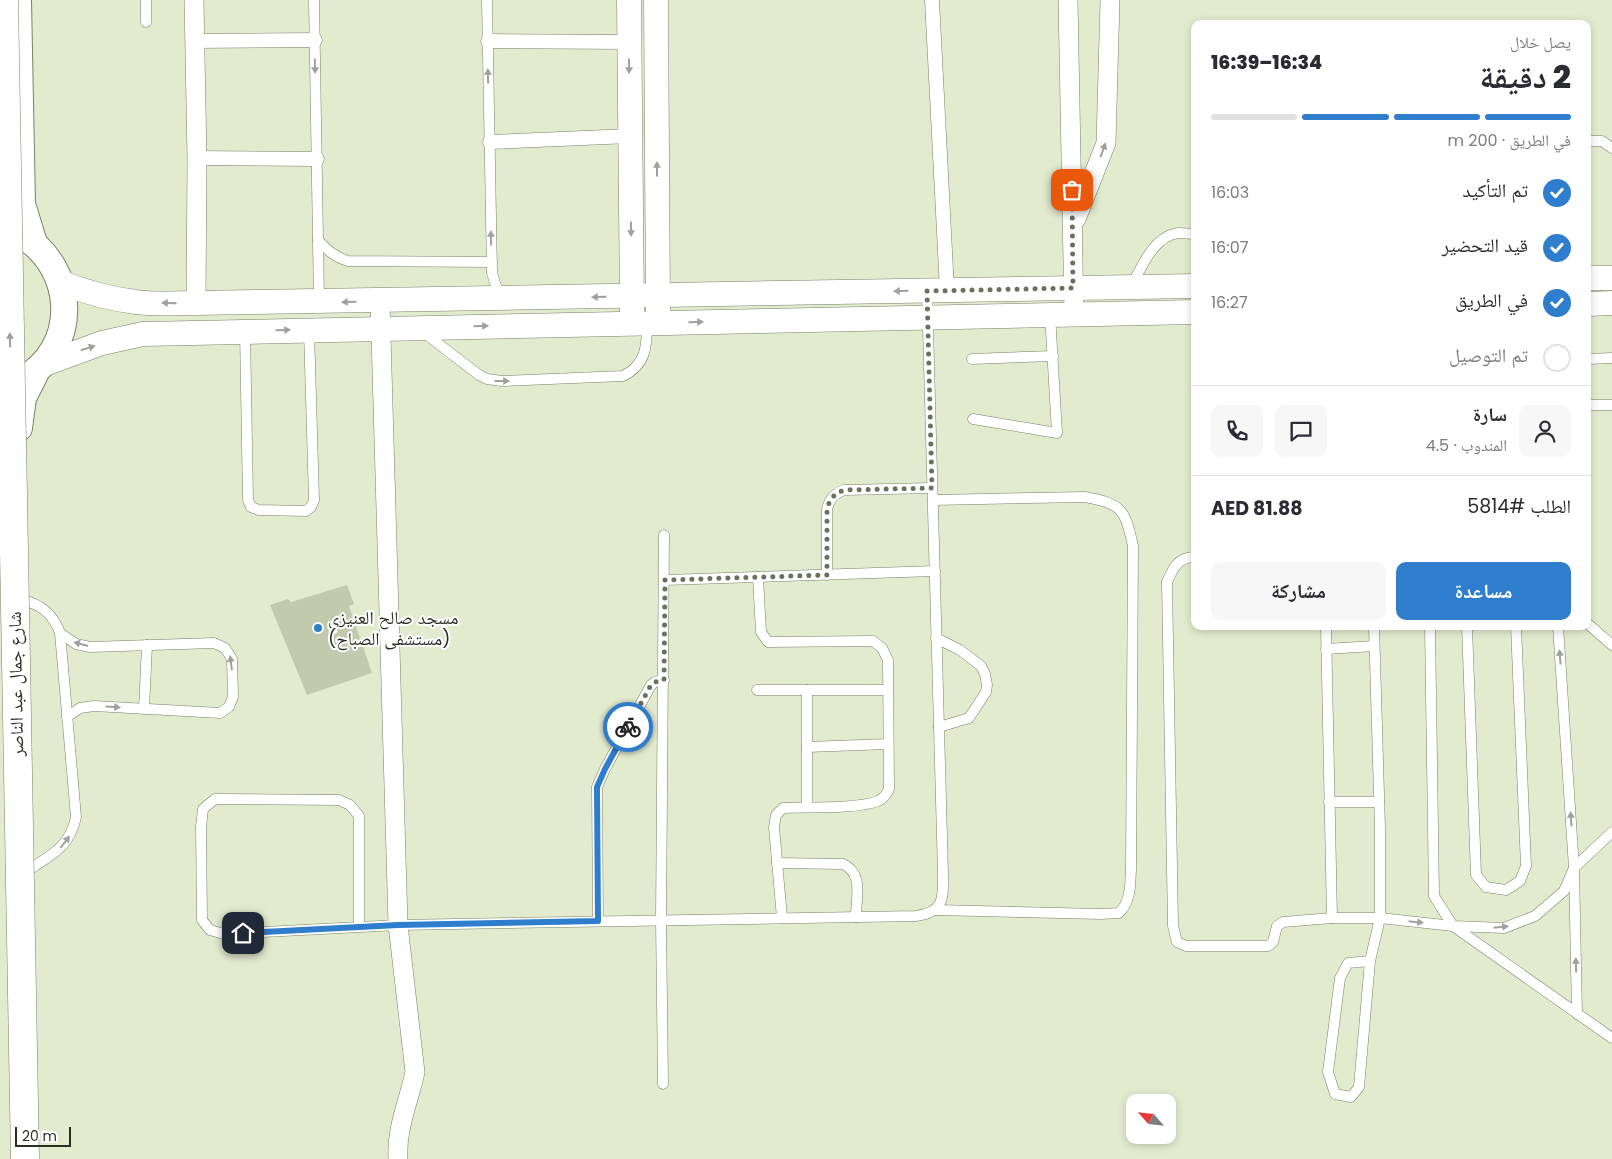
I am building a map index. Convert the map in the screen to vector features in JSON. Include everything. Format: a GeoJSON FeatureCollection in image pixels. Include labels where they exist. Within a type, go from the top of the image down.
{"type":"FeatureCollection","features":[{"type":"Feature","properties":{"kind":"highway","name":"شارع جمال عبد الناصر"},"geometry":{"type":"LineString","coordinates":[[4,0],[25,1159]]}},
{"type":"Feature","properties":{"kind":"main road"},"geometry":{"type":"LineString","coordinates":[[18,0],[22,204],[34,243]]}},
{"type":"Feature","properties":{"kind":"main road"},"geometry":{"type":"LineString","coordinates":[[0,227],[21,234],[45,254],[54,267],[64,297],[62,328],[49,356],[39,368],[23,398],[19,422],[32,1159]]}},
{"type":"Feature","properties":{"kind":"main road"},"geometry":{"type":"LineString","coordinates":[[0,388],[13,384],[39,368]]}},
{"type":"Feature","properties":{"kind":"street"},"geometry":{"type":"LineString","coordinates":[[194,0],[197,158],[196,303]]}},
{"type":"Feature","properties":{"kind":"street"},"geometry":{"type":"LineString","coordinates":[[629,0],[632,296],[645,323]]}},
{"type":"Feature","properties":{"kind":"street"},"geometry":{"type":"LineString","coordinates":[[645,323],[658,296],[656,0]]}},
{"type":"Feature","properties":{"kind":"street"},"geometry":{"type":"LineString","coordinates":[[932,0],[937,290]]}},
{"type":"Feature","properties":{"kind":"street"},"geometry":{"type":"LineString","coordinates":[[1068,0],[1074,314]]}},
{"type":"Feature","properties":{"kind":"street"},"geometry":{"type":"LineString","coordinates":[[1072,228],[1106,143],[1110,0]]}},
{"type":"Feature","properties":{"kind":"street"},"geometry":{"type":"LineString","coordinates":[[194,41],[315,40]]}},
{"type":"Feature","properties":{"kind":"street"},"geometry":{"type":"LineString","coordinates":[[488,41],[629,42]]}},
{"type":"Feature","properties":{"kind":"street"},"geometry":{"type":"LineString","coordinates":[[490,142],[630,136]]}},
{"type":"Feature","properties":{"kind":"street"},"geometry":{"type":"LineString","coordinates":[[197,158],[317,160]]}},
{"type":"Feature","properties":{"kind":"street"},"geometry":{"type":"LineString","coordinates":[[1591,278],[1612,278]]}},
{"type":"Feature","properties":{"kind":"street"},"geometry":{"type":"LineString","coordinates":[[60,282],[92,294],[138,303],[508,299],[1191,286]]}},
{"type":"Feature","properties":{"kind":"street"},"geometry":{"type":"LineString","coordinates":[[742,294],[744,320]]}},
{"type":"Feature","properties":{"kind":"street"},"geometry":{"type":"LineString","coordinates":[[430,327],[438,300]]}},
{"type":"Feature","properties":{"kind":"street"},"geometry":{"type":"LineString","coordinates":[[380,301],[398,925],[414,1072],[398,1135],[398,1159]]}},
{"type":"Feature","properties":{"kind":"street"},"geometry":{"type":"LineString","coordinates":[[1591,304],[1612,303]]}},
{"type":"Feature","properties":{"kind":"street"},"geometry":{"type":"LineString","coordinates":[[39,368],[102,343],[142,334],[245,330],[1191,312]]}},
{"type":"Feature","properties":{"kind":"lane"},"geometry":{"type":"LineString","coordinates":[[146,0],[146,22]]}},
{"type":"Feature","properties":{"kind":"lane"},"geometry":{"type":"LineString","coordinates":[[314,0],[319,302]]}},
{"type":"Feature","properties":{"kind":"lane"},"geometry":{"type":"LineString","coordinates":[[487,0],[493,279],[501,293],[508,299]]}},
{"type":"Feature","properties":{"kind":"lane"},"geometry":{"type":"LineString","coordinates":[[1591,141],[1602,141],[1612,148]]}},
{"type":"Feature","properties":{"kind":"lane"},"geometry":{"type":"LineString","coordinates":[[1131,287],[1157,244],[1169,236],[1178,233],[1191,234]]}},
{"type":"Feature","properties":{"kind":"lane"},"geometry":{"type":"LineString","coordinates":[[318,240],[334,255],[348,261],[492,262]]}},
{"type":"Feature","properties":{"kind":"lane"},"geometry":{"type":"LineString","coordinates":[[936,910],[943,895],[943,888],[928,317],[937,290]]}},
{"type":"Feature","properties":{"kind":"lane"},"geometry":{"type":"LineString","coordinates":[[973,419],[1057,433],[1050,314]]}},
{"type":"Feature","properties":{"kind":"lane"},"geometry":{"type":"LineString","coordinates":[[430,327],[479,375],[494,381],[502,381],[623,376],[636,367],[643,357],[647,346],[645,323]]}},
{"type":"Feature","properties":{"kind":"lane"},"geometry":{"type":"LineString","coordinates":[[245,330],[248,500],[251,507],[259,510],[306,512],[314,500],[309,329]]}},
{"type":"Feature","properties":{"kind":"lane"},"geometry":{"type":"LineString","coordinates":[[972,359],[1053,356]]}},
{"type":"Feature","properties":{"kind":"lane"},"geometry":{"type":"LineString","coordinates":[[1591,359],[1612,358]]}},
{"type":"Feature","properties":{"kind":"lane"},"geometry":{"type":"LineString","coordinates":[[1591,405],[1612,405]]}},
{"type":"Feature","properties":{"kind":"lane"},"geometry":{"type":"LineString","coordinates":[[827,575],[827,510],[828,503],[832,497],[844,490],[932,488]]}},
{"type":"Feature","properties":{"kind":"lane"},"geometry":{"type":"LineString","coordinates":[[359,927],[359,816],[350,805],[339,800],[215,799],[203,809],[200,827],[202,920],[210,930],[224,934],[398,925],[916,916],[929,914],[936,910],[1120,913],[1125,908],[1130,896],[1131,870],[1133,546],[1126,517],[1118,508],[1102,500],[1085,497],[933,500]]}},
{"type":"Feature","properties":{"kind":"lane"},"geometry":{"type":"LineString","coordinates":[[663,1084],[661,920],[664,535]]}},
{"type":"Feature","properties":{"kind":"lane"},"geometry":{"type":"LineString","coordinates":[[1191,557],[1174,566],[1167,582],[1173,926],[1178,942],[1186,946],[1268,946],[1273,942],[1278,926],[1283,922],[1332,918],[1380,918],[1453,926],[1504,928],[1535,916],[1564,891],[1574,868],[1612,832]]}},
{"type":"Feature","properties":{"kind":"lane"},"geometry":{"type":"LineString","coordinates":[[665,580],[935,572]]}},
{"type":"Feature","properties":{"kind":"lane"},"geometry":{"type":"LineString","coordinates":[[758,577],[762,632],[768,642],[873,641],[882,648],[888,660],[888,789],[884,797],[877,801],[855,805],[783,808],[776,815],[774,826],[782,918]]}},
{"type":"Feature","properties":{"kind":"lane"},"geometry":{"type":"LineString","coordinates":[[22,600],[32,602],[50,614],[60,633],[76,817],[74,826],[62,847],[27,871]]}},
{"type":"Feature","properties":{"kind":"lane"},"geometry":{"type":"LineString","coordinates":[[1591,627],[1612,645]]}},
{"type":"Feature","properties":{"kind":"lane"},"geometry":{"type":"LineString","coordinates":[[1326,630],[1332,918]]}},
{"type":"Feature","properties":{"kind":"lane"},"geometry":{"type":"LineString","coordinates":[[1370,961],[1348,963],[1340,978],[1328,1072],[1335,1094],[1351,1097],[1359,1086],[1370,961],[1380,918],[1380,802],[1374,630]]}},
{"type":"Feature","properties":{"kind":"lane"},"geometry":{"type":"LineString","coordinates":[[1430,630],[1434,896],[1453,926],[1612,1038]]}},
{"type":"Feature","properties":{"kind":"lane"},"geometry":{"type":"LineString","coordinates":[[1468,630],[1476,875],[1486,887],[1506,890],[1520,881],[1526,866],[1516,630]]}},
{"type":"Feature","properties":{"kind":"lane"},"geometry":{"type":"LineString","coordinates":[[1558,630],[1574,868],[1577,1014]]}},
{"type":"Feature","properties":{"kind":"lane"},"geometry":{"type":"LineString","coordinates":[[60,633],[67,639],[83,646],[208,643],[220,645],[229,653],[232,659],[233,696],[229,707],[220,713],[87,706],[67,716]]}},
{"type":"Feature","properties":{"kind":"lane"},"geometry":{"type":"LineString","coordinates":[[936,638],[960,650],[981,666],[987,685],[986,692],[969,718],[939,727]]}},
{"type":"Feature","properties":{"kind":"lane"},"geometry":{"type":"LineString","coordinates":[[144,709],[147,645]]}},
{"type":"Feature","properties":{"kind":"lane"},"geometry":{"type":"LineString","coordinates":[[1326,649],[1374,646]]}},
{"type":"Feature","properties":{"kind":"lane"},"geometry":{"type":"LineString","coordinates":[[598,921],[597,787],[651,685],[664,680]]}},
{"type":"Feature","properties":{"kind":"lane"},"geometry":{"type":"LineString","coordinates":[[757,690],[888,690]]}},
{"type":"Feature","properties":{"kind":"lane"},"geometry":{"type":"LineString","coordinates":[[807,690],[807,807]]}},
{"type":"Feature","properties":{"kind":"lane"},"geometry":{"type":"LineString","coordinates":[[807,747],[888,744]]}},
{"type":"Feature","properties":{"kind":"lane"},"geometry":{"type":"LineString","coordinates":[[1329,802],[1380,802]]}},
{"type":"Feature","properties":{"kind":"lane"},"geometry":{"type":"LineString","coordinates":[[778,863],[843,864],[852,868],[857,878],[856,917]]}},
{"type":"Feature","properties":{"kind":"building","name":"مسجد صالح العنيزي (مستشفى الصباح)"},"geometry":{"type":"Polygon","coordinates":[[[347,585],[354,604],[349,606],[372,673],[307,695],[270,605],[288,599],[291,602],[347,585]]]}},
{"type":"Feature","properties":{"kind":"way so far"},"geometry":{"type":"LineString","coordinates":[[628,727],[651,685],[664,680],[665,580],[827,575],[827,510],[828,503],[838,492],[844,490],[932,488],[927,291],[1073,288],[1072,190]]}},
{"type":"Feature","properties":{"kind":"place","name":"مسجد صالح العنيزي (مستشفى الصباح)"},"geometry":{"type":"Point","coordinates":[318,628]}},
{"type":"Feature","properties":{"kind":"route"},"geometry":{"type":"LineString","coordinates":[[243,933],[398,925],[598,921],[597,787],[628,727]]}}]}
